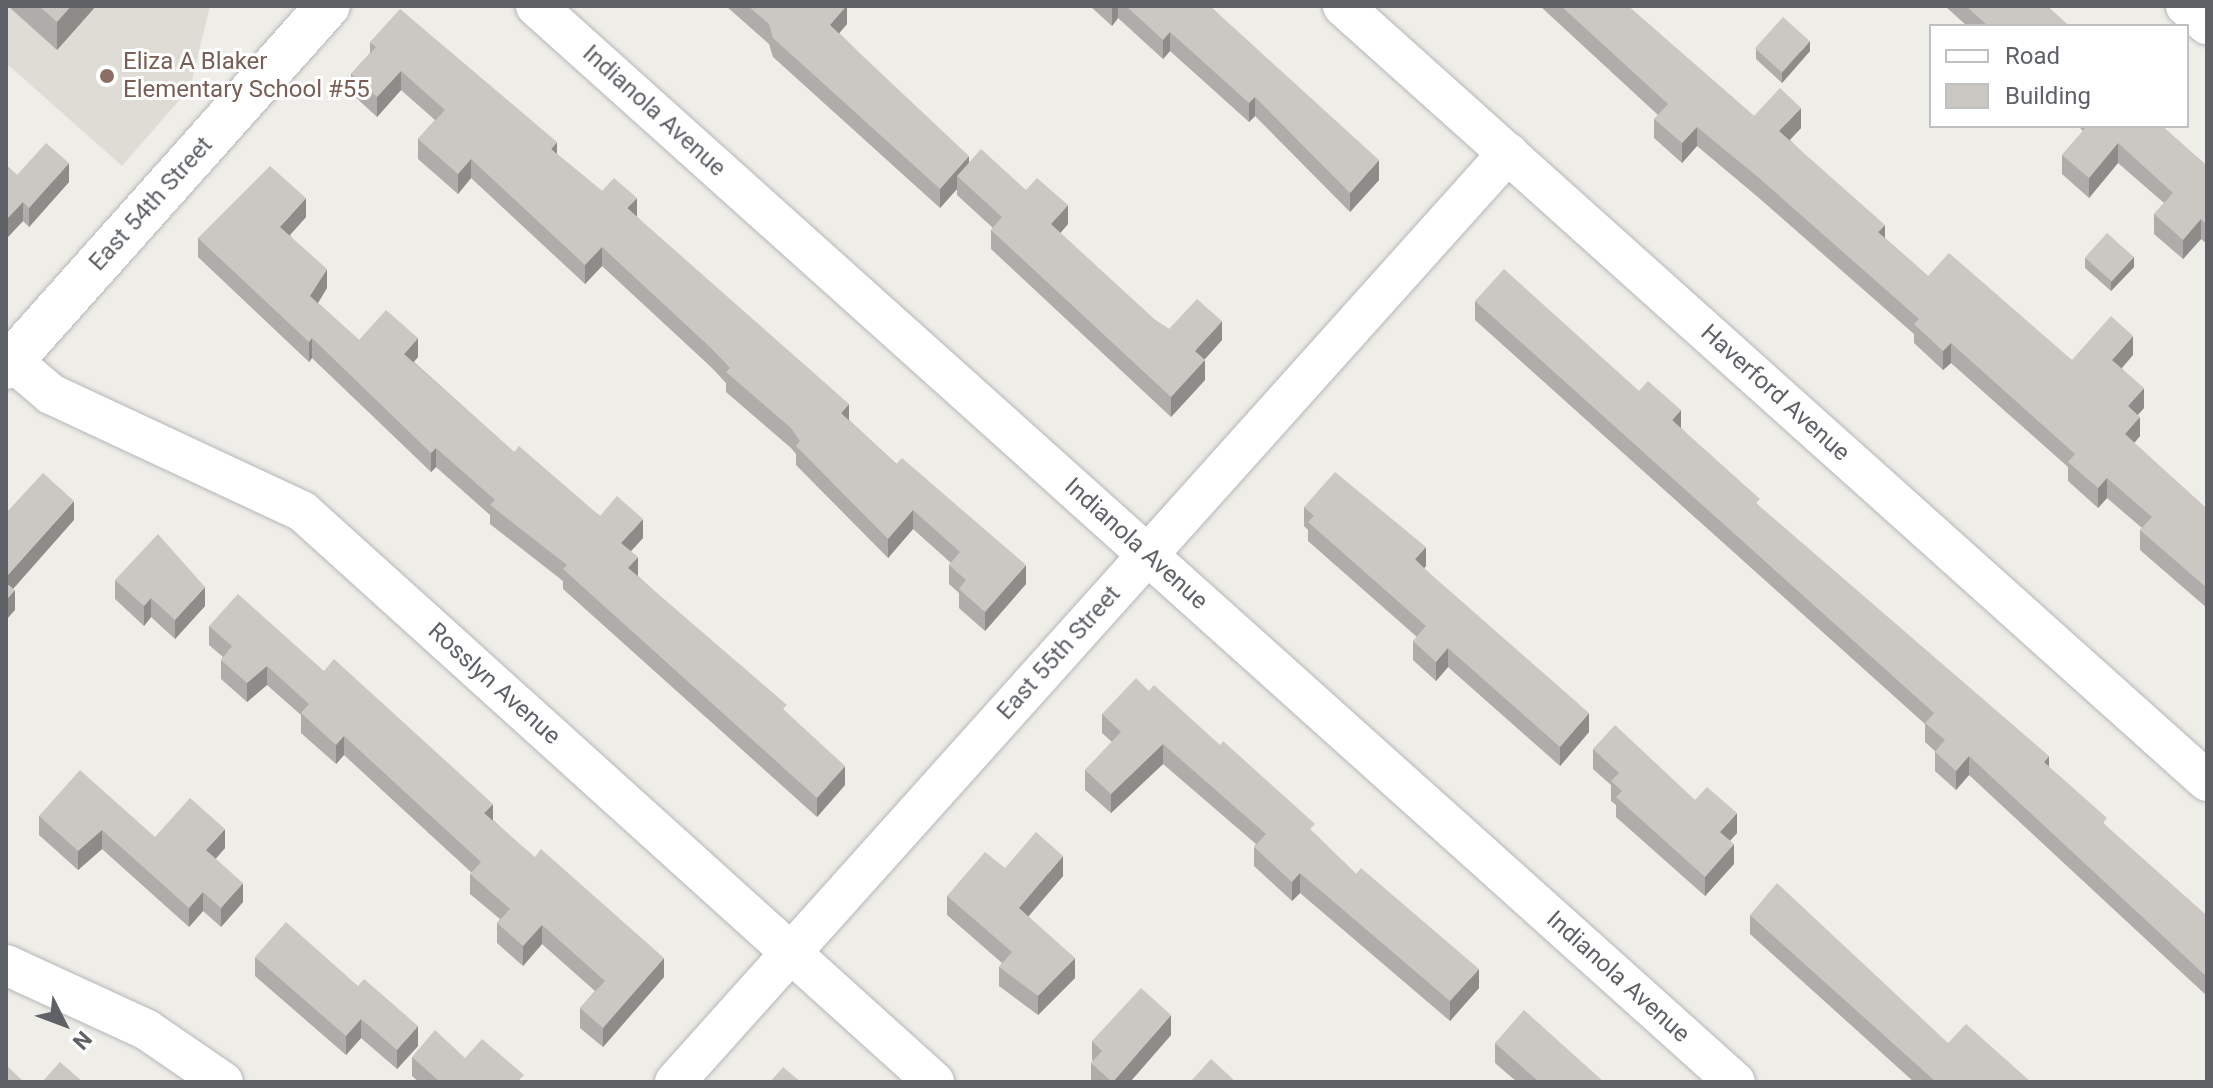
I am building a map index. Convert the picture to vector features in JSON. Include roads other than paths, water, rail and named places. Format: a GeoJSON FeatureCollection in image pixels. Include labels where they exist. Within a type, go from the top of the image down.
{"type":"FeatureCollection","features":[{"type":"Feature","properties":{"kind":"street","name":"East 54th Street"},"geometry":{"type":"LineString","coordinates":[[8,361],[328,6]]}},
{"type":"Feature","properties":{"kind":"street","name":"Indianola Avenue"},"geometry":{"type":"LineString","coordinates":[[536,6],[1735,1082]]}},
{"type":"Feature","properties":{"kind":"street","name":"Haverford Avenue"},"geometry":{"type":"LineString","coordinates":[[1343,6],[2207,781]]}},
{"type":"Feature","properties":{"kind":"street"},"geometry":{"type":"LineString","coordinates":[[2186,6],[2207,24]]}},
{"type":"Feature","properties":{"kind":"street","name":"East 55th Street"},"geometry":{"type":"LineString","coordinates":[[675,1082],[1508,153]]}},
{"type":"Feature","properties":{"kind":"street","name":"Rosslyn Avenue"},"geometry":{"type":"LineString","coordinates":[[8,361],[51,394],[302,511],[934,1082]]}},
{"type":"Feature","properties":{"kind":"street"},"geometry":{"type":"LineString","coordinates":[[6,965],[147,1030],[223,1082]]}},
{"type":"Feature","properties":{"kind":"place","name":"Eliza A Blaker Elementary School #55"},"geometry":{"type":"Point","coordinates":[107,76]}}]}
